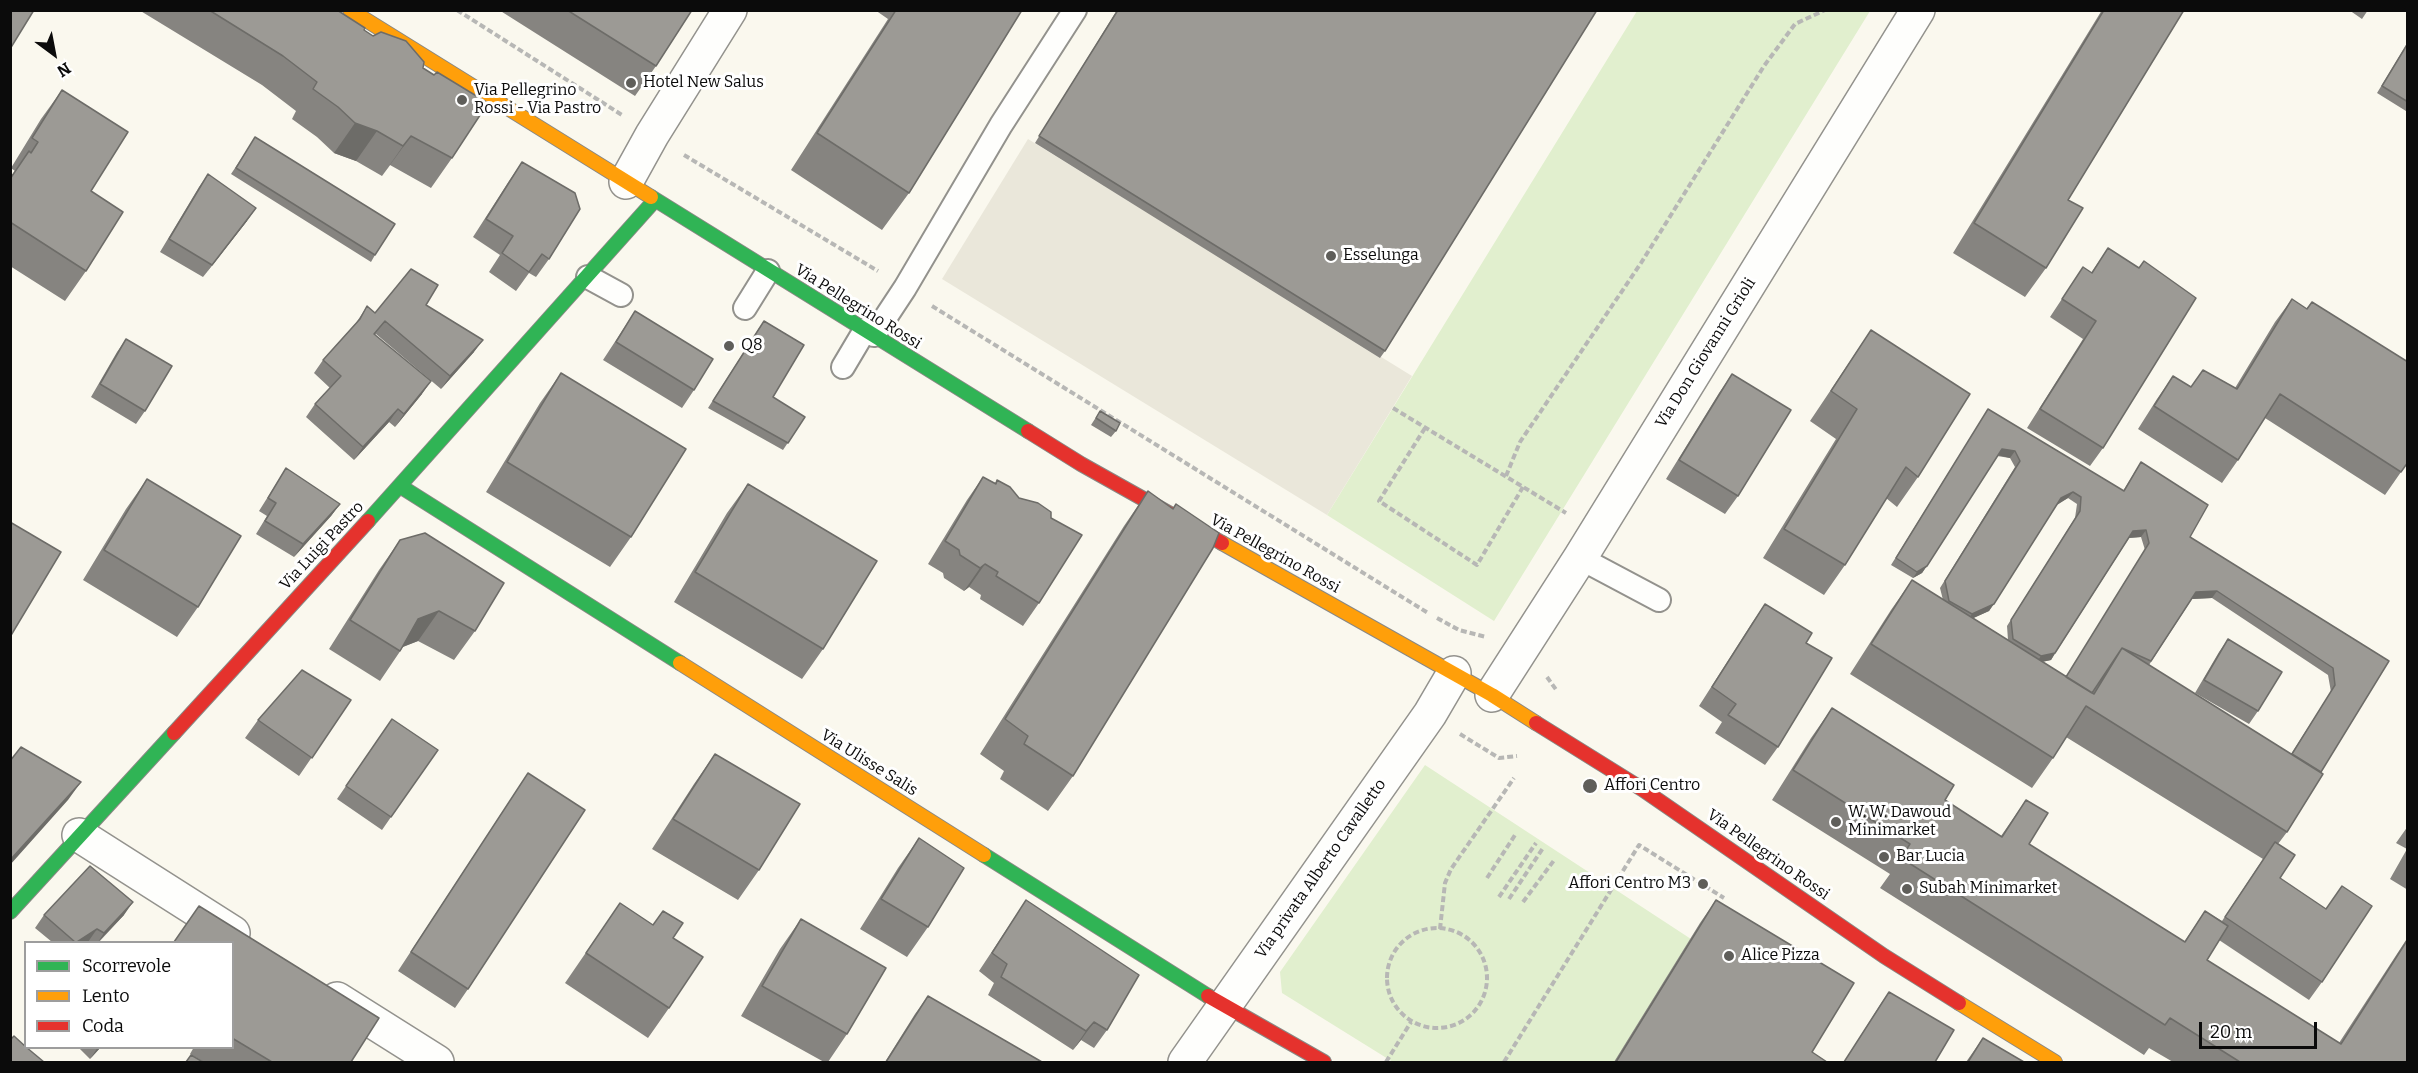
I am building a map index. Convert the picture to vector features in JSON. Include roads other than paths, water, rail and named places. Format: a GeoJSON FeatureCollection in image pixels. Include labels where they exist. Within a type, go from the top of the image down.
{"type":"FeatureCollection","features":[{"type":"Feature","properties":{"kind":"street","name":"Via Pellegrino Rossi"},"geometry":{"type":"LineString","coordinates":[[350,10],[1081,464],[1492,695],[1642,789],[1894,962],[2055,1062]]}},
{"type":"Feature","properties":{"kind":"street"},"geometry":{"type":"LineString","coordinates":[[626,182],[652,135],[730,10]]}},
{"type":"Feature","properties":{"kind":"street","name":"Via Don Giovanni Grioli"},"geometry":{"type":"LineString","coordinates":[[1492,695],[1580,558],[1918,10]]}},
{"type":"Feature","properties":{"kind":"street","name":"Via Luigi Pastro"},"geometry":{"type":"LineString","coordinates":[[10,912],[400,486],[655,200]]}},
{"type":"Feature","properties":{"kind":"street","name":"Via Ulisse Salis"},"geometry":{"type":"LineString","coordinates":[[400,486],[1225,1007],[1321,1062]]}},
{"type":"Feature","properties":{"kind":"street","name":"Via privata Alberto Cavalletto"},"geometry":{"type":"LineString","coordinates":[[1185,1062],[1430,714],[1455,673]]}},
{"type":"Feature","properties":{"kind":"street"},"geometry":{"type":"LineString","coordinates":[[79,835],[259,950]]}},
{"type":"Feature","properties":{"kind":"street"},"geometry":{"type":"LineString","coordinates":[[309,981],[437,1062]]}},
{"type":"Feature","properties":{"kind":"lane"},"geometry":{"type":"LineString","coordinates":[[843,367],[905,288],[1001,125],[1075,10]]}},
{"type":"Feature","properties":{"kind":"lane"},"geometry":{"type":"LineString","coordinates":[[745,308],[768,271]]}},
{"type":"Feature","properties":{"kind":"lane"},"geometry":{"type":"LineString","coordinates":[[588,277],[621,295]]}},
{"type":"Feature","properties":{"kind":"lane"},"geometry":{"type":"LineString","coordinates":[[1580,558],[1659,600]]}},
{"type":"Feature","properties":{"kind":"place","name":"Hotel New Salus"},"geometry":{"type":"Point","coordinates":[631,83]}},
{"type":"Feature","properties":{"kind":"place","name":"Via Pellegrino Rossi - Via Pastro"},"geometry":{"type":"Point","coordinates":[462,100]}},
{"type":"Feature","properties":{"kind":"place","name":"Esselunga"},"geometry":{"type":"Point","coordinates":[1331,256]}},
{"type":"Feature","properties":{"kind":"place","name":"Q8"},"geometry":{"type":"Point","coordinates":[729,346]}},
{"type":"Feature","properties":{"kind":"place","name":"Affori Centro"},"geometry":{"type":"Point","coordinates":[1590,786]}},
{"type":"Feature","properties":{"kind":"place","name":"W. W. Dawoud Minimarket"},"geometry":{"type":"Point","coordinates":[1836,822]}},
{"type":"Feature","properties":{"kind":"place","name":"Bar Lucia"},"geometry":{"type":"Point","coordinates":[1884,857]}},
{"type":"Feature","properties":{"kind":"place","name":"Affori Centro M3"},"geometry":{"type":"Point","coordinates":[1703,884]}},
{"type":"Feature","properties":{"kind":"place","name":"Subah Minimarket"},"geometry":{"type":"Point","coordinates":[1907,889]}},
{"type":"Feature","properties":{"kind":"place","name":"Alice Pizza"},"geometry":{"type":"Point","coordinates":[1729,956]}}]}
